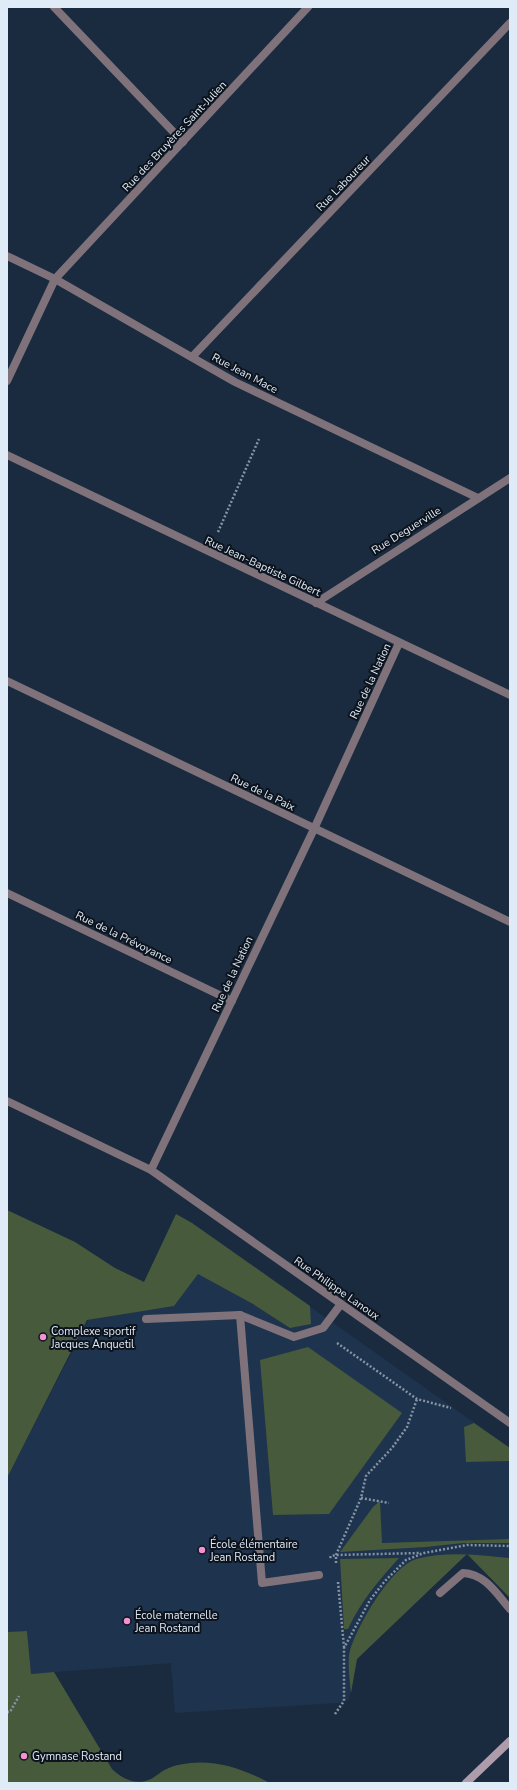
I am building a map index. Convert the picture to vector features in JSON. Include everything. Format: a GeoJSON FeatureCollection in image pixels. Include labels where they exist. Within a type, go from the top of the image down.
{"type":"FeatureCollection","features":[{"type":"Feature","properties":{"kind":"street"},"geometry":{"type":"LineString","coordinates":[[54,7],[183,142]]}},
{"type":"Feature","properties":{"kind":"street","name":"Rue des Bruyères Saint-Julien"},"geometry":{"type":"LineString","coordinates":[[7,380],[55,279],[308,7]]}},
{"type":"Feature","properties":{"kind":"street","name":"Rue Laboureur"},"geometry":{"type":"LineString","coordinates":[[192,357],[510,24]]}},
{"type":"Feature","properties":{"kind":"street","name":"Rue Jean Mace"},"geometry":{"type":"LineString","coordinates":[[7,256],[55,279],[235,382],[478,498]]}},
{"type":"Feature","properties":{"kind":"street","name":"Rue Jean-Baptiste Gilbert"},"geometry":{"type":"LineString","coordinates":[[7,455],[510,695]]}},
{"type":"Feature","properties":{"kind":"street","name":"Rue Deguerville"},"geometry":{"type":"LineString","coordinates":[[316,603],[510,478]]}},
{"type":"Feature","properties":{"kind":"street","name":"Rue de la Nation"},"geometry":{"type":"LineString","coordinates":[[151,1170],[314,829],[399,643]]}},
{"type":"Feature","properties":{"kind":"street","name":"Rue de la Paix"},"geometry":{"type":"LineString","coordinates":[[7,681],[510,922]]}},
{"type":"Feature","properties":{"kind":"street","name":"Rue de la Prévoyance"},"geometry":{"type":"LineString","coordinates":[[7,893],[232,1001]]}},
{"type":"Feature","properties":{"kind":"street"},"geometry":{"type":"LineString","coordinates":[[7,1101],[151,1170]]}},
{"type":"Feature","properties":{"kind":"street","name":"Rue Philippe Lanoux"},"geometry":{"type":"LineString","coordinates":[[151,1170],[510,1423]]}},
{"type":"Feature","properties":{"kind":"street"},"geometry":{"type":"LineString","coordinates":[[146,1319],[240,1315],[294,1337],[322,1328],[341,1304]]}},
{"type":"Feature","properties":{"kind":"street"},"geometry":{"type":"LineString","coordinates":[[240,1315],[262,1583],[319,1575]]}},
{"type":"Feature","properties":{"kind":"street"},"geometry":{"type":"LineString","coordinates":[[440,1593],[463,1573],[472,1574],[481,1577],[510,1609]]}},
{"type":"Feature","properties":{"kind":"street"},"geometry":{"type":"LineString","coordinates":[[466,1783],[510,1741]]}},
{"type":"Feature","properties":{"kind":"path"},"geometry":{"type":"LineString","coordinates":[[209,552],[258,439]]}},
{"type":"Feature","properties":{"kind":"path"},"geometry":{"type":"LineString","coordinates":[[322,1328],[338,1345],[416,1399],[455,1409]]}},
{"type":"Feature","properties":{"kind":"path"},"geometry":{"type":"LineString","coordinates":[[337,1570],[336,1555],[361,1498],[366,1476],[392,1448],[407,1427],[416,1399]]}},
{"type":"Feature","properties":{"kind":"path"},"geometry":{"type":"LineString","coordinates":[[361,1498],[389,1504]]}},
{"type":"Feature","properties":{"kind":"path"},"geometry":{"type":"LineString","coordinates":[[319,1575],[331,1556],[336,1555],[424,1552],[467,1545],[510,1546]]}},
{"type":"Feature","properties":{"kind":"path"},"geometry":{"type":"LineString","coordinates":[[344,1648],[370,1600],[385,1581],[406,1560],[424,1552]]}},
{"type":"Feature","properties":{"kind":"path"},"geometry":{"type":"LineString","coordinates":[[335,1714],[344,1701],[344,1648],[338,1578]]}},
{"type":"Feature","properties":{"kind":"path"},"geometry":{"type":"LineString","coordinates":[[7,1712],[10,1712],[19,1696]]}},
{"type":"Feature","properties":{"kind":"shaded area"},"geometry":{"type":"Polygon","coordinates":[[[176,1214],[192,1223],[510,1448],[510,1558],[467,1554],[357,1659],[349,1700],[338,1703],[175,1713],[171,1663],[31,1674],[27,1631],[7,1632],[7,1478],[115,1268],[144,1282],[176,1214]]]}},
{"type":"Feature","properties":{"kind":"green space","name":"Complexe sportif Jacques Anquetil"},"geometry":{"type":"Polygon","coordinates":[[[7,1210],[75,1242],[115,1268],[144,1282],[176,1214],[192,1223],[310,1306],[311,1324],[290,1328],[253,1304],[198,1274],[174,1306],[87,1320],[7,1478],[7,1210]]]}},
{"type":"Feature","properties":{"kind":"green space"},"geometry":{"type":"Polygon","coordinates":[[[308,1347],[402,1413],[329,1514],[273,1515],[260,1360],[308,1347]]]}},
{"type":"Feature","properties":{"kind":"green space"},"geometry":{"type":"Polygon","coordinates":[[[474,1423],[510,1448],[510,1461],[466,1462],[464,1427],[474,1423]]]}},
{"type":"Feature","properties":{"kind":"green space"},"geometry":{"type":"Polygon","coordinates":[[[380,1501],[382,1543],[510,1539],[510,1543],[463,1543],[426,1547],[340,1552],[373,1507],[380,1501]]]}},
{"type":"Feature","properties":{"kind":"green space"},"geometry":{"type":"Polygon","coordinates":[[[451,1554],[466,1555],[357,1659],[351,1693],[349,1655],[354,1640],[367,1613],[396,1573],[406,1564],[416,1559],[451,1554]]]}},
{"type":"Feature","properties":{"kind":"green space"},"geometry":{"type":"Polygon","coordinates":[[[468,1555],[510,1558],[510,1598],[468,1555]]]}},
{"type":"Feature","properties":{"kind":"green space"},"geometry":{"type":"Polygon","coordinates":[[[399,1558],[371,1591],[348,1629],[344,1629],[340,1559],[399,1558]]]}},
{"type":"Feature","properties":{"kind":"green space"},"geometry":{"type":"Polygon","coordinates":[[[27,1631],[31,1674],[54,1672],[112,1769],[120,1776],[135,1782],[140,1782],[151,1779],[164,1770],[174,1766],[201,1762],[232,1767],[270,1783],[7,1783],[7,1632],[27,1631]]]}},
{"type":"Feature","properties":{"kind":"place","name":"Complexe sportif Jacques Anquetil"},"geometry":{"type":"Point","coordinates":[43,1337]}},
{"type":"Feature","properties":{"kind":"place","name":"École élémentaire Jean Rostand"},"geometry":{"type":"Point","coordinates":[202,1550]}},
{"type":"Feature","properties":{"kind":"place","name":"École maternelle Jean Rostand"},"geometry":{"type":"Point","coordinates":[127,1621]}},
{"type":"Feature","properties":{"kind":"place","name":"Gymnase Rostand"},"geometry":{"type":"Point","coordinates":[24,1756]}}]}
